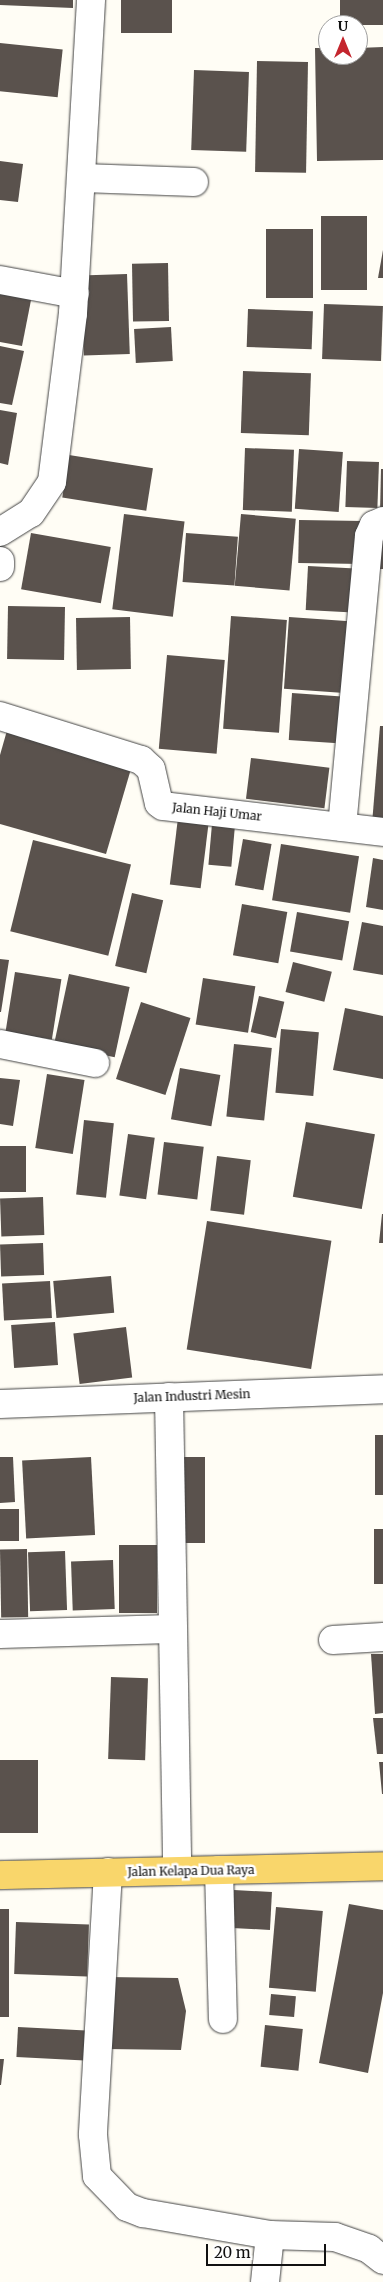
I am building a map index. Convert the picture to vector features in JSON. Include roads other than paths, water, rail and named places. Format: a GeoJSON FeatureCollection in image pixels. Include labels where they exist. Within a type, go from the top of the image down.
{"type":"FeatureCollection","features":[{"type":"Feature","properties":{"kind":"main road","name":"Jalan Kelapa Dua Raya"},"geometry":{"type":"LineString","coordinates":[[0,1875],[383,1866]]}},
{"type":"Feature","properties":{"kind":"street"},"geometry":{"type":"LineString","coordinates":[[0,532],[31,513],[52,482],[75,294],[84,178],[91,0]]}},
{"type":"Feature","properties":{"kind":"street"},"geometry":{"type":"LineString","coordinates":[[84,178],[194,182]]}},
{"type":"Feature","properties":{"kind":"street"},"geometry":{"type":"LineString","coordinates":[[0,280],[75,294]]}},
{"type":"Feature","properties":{"kind":"street"},"geometry":{"type":"LineString","coordinates":[[342,827],[369,536],[374,525],[383,521]]}},
{"type":"Feature","properties":{"kind":"street"},"geometry":{"type":"LineString","coordinates":[[0,561],[0,567]]}},
{"type":"Feature","properties":{"kind":"street","name":"Jalan Haji Umar"},"geometry":{"type":"LineString","coordinates":[[0,716],[142,760],[152,769],[159,803],[163,806],[383,832]]}},
{"type":"Feature","properties":{"kind":"street"},"geometry":{"type":"LineString","coordinates":[[0,1044],[96,1063]]}},
{"type":"Feature","properties":{"kind":"street","name":"Jalan Industri Mesin"},"geometry":{"type":"LineString","coordinates":[[0,1404],[383,1389]]}},
{"type":"Feature","properties":{"kind":"street"},"geometry":{"type":"LineString","coordinates":[[169,1397],[178,1871]]}},
{"type":"Feature","properties":{"kind":"street"},"geometry":{"type":"LineString","coordinates":[[0,1634],[172,1629]]}},
{"type":"Feature","properties":{"kind":"street"},"geometry":{"type":"LineString","coordinates":[[333,1640],[383,1637]]}},
{"type":"Feature","properties":{"kind":"street"},"geometry":{"type":"LineString","coordinates":[[219,1870],[223,2019]]}},
{"type":"Feature","properties":{"kind":"street"},"geometry":{"type":"LineString","coordinates":[[108,1872],[93,2135],[98,2176],[128,2207],[143,2213],[270,2235],[335,2237],[369,2249],[383,2260]]}},
{"type":"Feature","properties":{"kind":"street"},"geometry":{"type":"LineString","coordinates":[[265,2282],[270,2235]]}}]}
